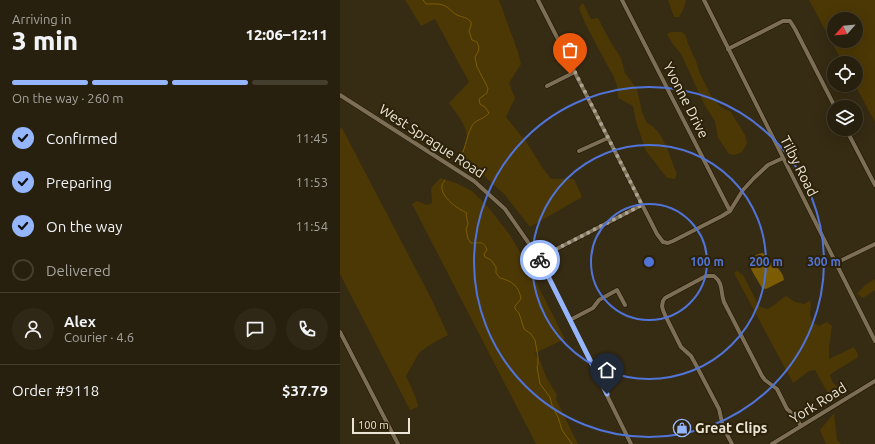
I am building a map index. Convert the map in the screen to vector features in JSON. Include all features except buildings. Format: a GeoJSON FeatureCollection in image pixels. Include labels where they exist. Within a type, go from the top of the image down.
{"type":"FeatureCollection","features":[{"type":"Feature","properties":{"kind":"street"},"geometry":{"type":"LineString","coordinates":[[538,0],[642,205],[657,234],[663,242],[673,242],[730,211],[743,190],[754,178],[768,165],[782,158]]}},
{"type":"Feature","properties":{"kind":"street","name":"Yvonne Drive"},"geometry":{"type":"LineString","coordinates":[[622,0],[730,211]]}},
{"type":"Feature","properties":{"kind":"street","name":"Tilby Road"},"geometry":{"type":"LineString","coordinates":[[704,0],[875,341]]}},
{"type":"Feature","properties":{"kind":"street"},"geometry":{"type":"LineString","coordinates":[[728,49],[783,21],[790,21],[831,100]]}},
{"type":"Feature","properties":{"kind":"street"},"geometry":{"type":"LineString","coordinates":[[547,86],[575,72]]}},
{"type":"Feature","properties":{"kind":"street","name":"West Sprague Road"},"geometry":{"type":"LineString","coordinates":[[340,95],[474,181],[505,209],[539,258],[632,444]]}},
{"type":"Feature","properties":{"kind":"street"},"geometry":{"type":"LineString","coordinates":[[850,136],[875,185]]}},
{"type":"Feature","properties":{"kind":"street"},"geometry":{"type":"LineString","coordinates":[[579,151],[608,138]]}},
{"type":"Feature","properties":{"kind":"street"},"geometry":{"type":"LineString","coordinates":[[539,258],[642,205]]}},
{"type":"Feature","properties":{"kind":"street"},"geometry":{"type":"LineString","coordinates":[[836,263],[875,244]]}},
{"type":"Feature","properties":{"kind":"street"},"geometry":{"type":"LineString","coordinates":[[732,444],[723,427],[719,409],[691,356],[681,347],[663,310],[663,301],[665,298],[706,276],[714,276],[718,279],[722,287],[722,298],[762,376],[777,389],[787,409],[794,415],[801,426]]}},
{"type":"Feature","properties":{"kind":"street"},"geometry":{"type":"LineString","coordinates":[[570,320],[593,308],[599,300],[617,290],[625,305]]}},
{"type":"Feature","properties":{"kind":"street"},"geometry":{"type":"LineString","coordinates":[[340,332],[398,444]]}},
{"type":"Feature","properties":{"kind":"street","name":"York Road"},"geometry":{"type":"LineString","coordinates":[[772,444],[875,380]]}},
{"type":"Feature","properties":{"kind":"shaded area"},"geometry":{"type":"Polygon","coordinates":[[[405,0],[499,0],[521,64],[509,83],[515,98],[506,117],[527,143],[551,179],[574,179],[582,197],[530,227],[504,194],[473,166],[457,155],[464,146],[467,139],[467,134],[463,123],[449,103],[469,82],[435,19],[421,26],[405,0]]]}},
{"type":"Feature","properties":{"kind":"shaded area"},"geometry":{"type":"Polygon","coordinates":[[[668,0],[686,0],[679,17],[674,17],[668,0]]]}},
{"type":"Feature","properties":{"kind":"shaded area"},"geometry":{"type":"Polygon","coordinates":[[[809,0],[875,0],[875,122],[859,92],[863,92],[863,56],[839,56],[835,48],[863,48],[863,12],[827,12],[827,33],[809,0]]]}},
{"type":"Feature","properties":{"kind":"shaded area"},"geometry":{"type":"Polygon","coordinates":[[[582,3],[591,19],[598,18],[621,58],[625,73],[637,89],[642,112],[647,123],[658,132],[666,145],[677,174],[675,179],[667,178],[646,151],[636,122],[633,106],[618,98],[617,85],[612,73],[585,23],[579,8],[582,3]]]}},
{"type":"Feature","properties":{"kind":"shaded area"},"geometry":{"type":"Polygon","coordinates":[[[671,32],[682,32],[686,36],[699,71],[711,96],[721,107],[731,112],[745,135],[747,143],[742,152],[735,155],[729,154],[718,138],[715,121],[705,106],[681,54],[667,34],[671,32]]]}},
{"type":"Feature","properties":{"kind":"shaded area"},"geometry":{"type":"Polygon","coordinates":[[[342,128],[432,300],[448,335],[428,346],[419,353],[406,376],[416,398],[418,407],[410,410],[340,274],[340,129],[342,128]]]}},
{"type":"Feature","properties":{"kind":"shaded area"},"geometry":{"type":"Polygon","coordinates":[[[440,178],[456,183],[472,191],[488,207],[510,235],[528,266],[565,339],[535,353],[541,363],[546,377],[557,395],[556,399],[578,444],[536,444],[412,204],[417,201],[427,205],[432,203],[431,188],[440,178]]]}},
{"type":"Feature","properties":{"kind":"shaded area"},"geometry":{"type":"Polygon","coordinates":[[[763,253],[780,270],[784,280],[766,289],[762,288],[749,263],[754,256],[763,253]]]}},
{"type":"Feature","properties":{"kind":"shaded area"},"geometry":{"type":"Polygon","coordinates":[[[737,271],[743,275],[759,306],[767,309],[786,296],[795,302],[805,304],[810,300],[810,314],[813,323],[819,326],[827,322],[832,326],[829,359],[854,347],[858,354],[857,358],[830,375],[833,383],[839,388],[840,392],[830,397],[815,370],[809,371],[793,383],[734,273],[737,271]]]}},
{"type":"Feature","properties":{"kind":"shaded area"},"geometry":{"type":"Polygon","coordinates":[[[875,279],[875,290],[863,298],[857,294],[864,286],[875,279]]]}},
{"type":"Feature","properties":{"kind":"shaded area"},"geometry":{"type":"Polygon","coordinates":[[[834,413],[837,440],[841,444],[826,444],[820,430],[834,413]]]}},
{"type":"Feature","properties":{"kind":"waterway"},"geometry":{"type":"LineString","coordinates":[[423,0],[426,4],[445,6],[459,16],[469,20],[471,22],[469,31],[472,40],[477,42],[479,47],[475,57],[477,67],[488,88],[487,93],[479,99],[480,104],[485,107],[489,113],[473,124],[463,152]]}},
{"type":"Feature","properties":{"kind":"waterway"},"geometry":{"type":"LineString","coordinates":[[445,180],[442,185],[444,194],[450,202],[467,213],[468,224],[466,229],[468,239],[471,243],[484,244],[487,250],[484,254],[485,257],[491,260],[496,267],[496,273],[500,278],[517,287],[519,291],[521,299],[515,306],[515,309],[519,313],[524,329],[531,334],[535,340],[540,384],[550,397],[562,430],[572,444]]}},
{"type":"Feature","properties":{"kind":"way so far"},"geometry":{"type":"LineString","coordinates":[[540,260],[539,258],[642,205],[575,72],[570,74]]}},
{"type":"Feature","properties":{"kind":"place","name":"Great Clips"},"geometry":{"type":"Point","coordinates":[682,428]}},
{"type":"Feature","properties":{"kind":"route"},"geometry":{"type":"LineString","coordinates":[[540,260],[607,394]]}}]}
